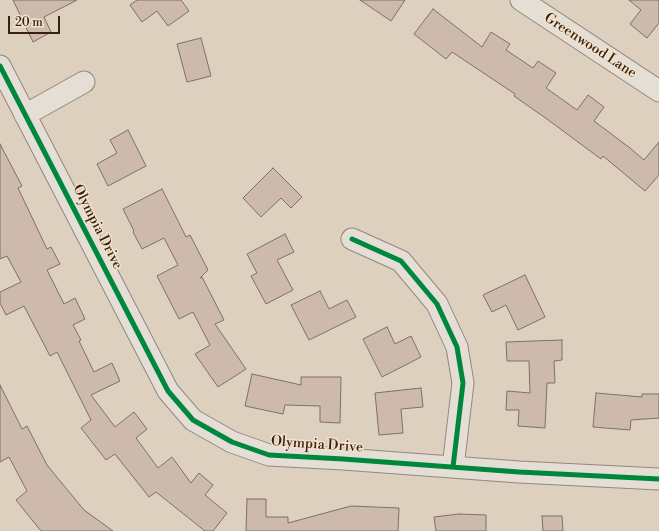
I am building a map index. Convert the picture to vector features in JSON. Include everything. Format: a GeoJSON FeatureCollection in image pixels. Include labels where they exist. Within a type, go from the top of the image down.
{"type":"FeatureCollection","features":[{"type":"Feature","properties":{"kind":"street","name":"Greenwood Lane"},"geometry":{"type":"LineString","coordinates":[[521,0],[659,91]]}},
{"type":"Feature","properties":{"kind":"street","name":"Olympia Drive"},"geometry":{"type":"LineString","coordinates":[[0,66],[168,391],[193,420],[232,442],[269,455],[519,472],[659,479]]}},
{"type":"Feature","properties":{"kind":"street"},"geometry":{"type":"LineString","coordinates":[[26,115],[84,82]]}},
{"type":"Feature","properties":{"kind":"street"},"geometry":{"type":"LineString","coordinates":[[352,239],[401,262],[437,304],[458,347],[463,383],[453,467]]}},
{"type":"Feature","properties":{"kind":"building"},"geometry":{"type":"Polygon","coordinates":[[[13,0],[77,0],[44,17],[51,32],[33,42],[13,0]]]}},
{"type":"Feature","properties":{"kind":"building"},"geometry":{"type":"Polygon","coordinates":[[[137,0],[181,0],[189,11],[168,26],[157,11],[142,22],[130,5],[137,0]]]}},
{"type":"Feature","properties":{"kind":"building"},"geometry":{"type":"Polygon","coordinates":[[[360,0],[405,0],[391,21],[360,0]]]}},
{"type":"Feature","properties":{"kind":"building"},"geometry":{"type":"Polygon","coordinates":[[[629,0],[659,0],[659,23],[647,38],[630,24],[641,10],[629,0]]]}},
{"type":"Feature","properties":{"kind":"building"},"geometry":{"type":"Polygon","coordinates":[[[433,9],[482,47],[491,32],[510,44],[506,50],[533,68],[538,61],[556,73],[546,88],[577,110],[588,95],[604,107],[594,121],[644,160],[659,142],[659,175],[645,191],[603,156],[601,159],[514,96],[515,94],[452,52],[446,59],[414,34],[433,9]]]}},
{"type":"Feature","properties":{"kind":"building"},"geometry":{"type":"Polygon","coordinates":[[[201,38],[211,76],[187,82],[177,44],[201,38]]]}},
{"type":"Feature","properties":{"kind":"building"},"geometry":{"type":"Polygon","coordinates":[[[128,130],[146,166],[108,186],[97,164],[117,153],[110,140],[128,130]]]}},
{"type":"Feature","properties":{"kind":"building"},"geometry":{"type":"Polygon","coordinates":[[[0,144],[22,186],[18,188],[47,249],[51,247],[60,264],[47,270],[64,304],[75,298],[85,319],[73,325],[94,372],[112,363],[120,381],[91,395],[115,427],[134,412],[147,429],[136,438],[158,468],[172,457],[191,483],[199,473],[213,485],[205,495],[227,513],[213,531],[205,531],[156,492],[149,497],[115,454],[106,460],[81,428],[91,420],[57,352],[50,356],[24,306],[6,315],[0,303],[0,292],[21,282],[7,256],[0,259],[0,144]]]}},
{"type":"Feature","properties":{"kind":"building"},"geometry":{"type":"Polygon","coordinates":[[[273,168],[302,197],[291,208],[281,198],[261,217],[243,198],[273,168]]]}},
{"type":"Feature","properties":{"kind":"building"},"geometry":{"type":"Polygon","coordinates":[[[162,189],[186,237],[190,235],[208,270],[200,278],[202,277],[224,320],[215,324],[246,369],[218,387],[195,354],[210,345],[193,312],[179,319],[157,276],[178,265],[164,238],[142,249],[123,209],[162,189]]]}},
{"type":"Feature","properties":{"kind":"building"},"geometry":{"type":"Polygon","coordinates":[[[285,234],[294,252],[277,260],[293,290],[266,304],[251,276],[257,273],[247,254],[285,234]]]}},
{"type":"Feature","properties":{"kind":"building"},"geometry":{"type":"Polygon","coordinates":[[[525,275],[545,317],[518,330],[506,305],[492,312],[483,295],[525,275]]]}},
{"type":"Feature","properties":{"kind":"building"},"geometry":{"type":"Polygon","coordinates":[[[320,291],[329,309],[347,300],[356,317],[309,340],[291,305],[320,291]]]}},
{"type":"Feature","properties":{"kind":"building"},"geometry":{"type":"Polygon","coordinates":[[[387,327],[395,344],[411,336],[421,357],[382,377],[363,339],[387,327]]]}},
{"type":"Feature","properties":{"kind":"building"},"geometry":{"type":"Polygon","coordinates":[[[562,340],[562,360],[554,361],[555,383],[547,383],[545,428],[518,426],[519,410],[506,410],[507,391],[530,393],[529,361],[507,361],[506,342],[562,340]]]}},
{"type":"Feature","properties":{"kind":"building"},"geometry":{"type":"Polygon","coordinates":[[[252,374],[301,385],[301,377],[341,377],[340,423],[320,422],[320,406],[285,405],[283,414],[245,406],[252,374]]]}},
{"type":"Feature","properties":{"kind":"building"},"geometry":{"type":"Polygon","coordinates":[[[0,385],[22,429],[27,426],[47,465],[84,510],[113,531],[41,531],[16,500],[27,491],[9,457],[0,462],[0,385]]]}},
{"type":"Feature","properties":{"kind":"building"},"geometry":{"type":"Polygon","coordinates":[[[421,388],[423,407],[401,409],[403,433],[379,435],[375,393],[421,388]]]}},
{"type":"Feature","properties":{"kind":"building"},"geometry":{"type":"Polygon","coordinates":[[[596,393],[642,397],[642,394],[659,394],[659,418],[631,420],[630,430],[593,427],[596,393]]]}},
{"type":"Feature","properties":{"kind":"building"},"geometry":{"type":"Polygon","coordinates":[[[247,499],[266,499],[266,517],[288,517],[288,523],[351,506],[399,508],[398,531],[246,531],[247,499]]]}},
{"type":"Feature","properties":{"kind":"building"},"geometry":{"type":"Polygon","coordinates":[[[459,514],[486,515],[486,531],[436,531],[434,517],[459,514]]]}},
{"type":"Feature","properties":{"kind":"building"},"geometry":{"type":"Polygon","coordinates":[[[542,516],[562,516],[563,531],[543,531],[542,516]]]}},
{"type":"Feature","properties":{"kind":"cycle path"},"geometry":{"type":"LineString","coordinates":[[0,66],[168,391],[193,420],[232,442],[269,455],[519,472],[659,479]]}},
{"type":"Feature","properties":{"kind":"cycle path"},"geometry":{"type":"LineString","coordinates":[[352,239],[401,261],[437,304],[457,347],[463,383],[453,467]]}}]}
